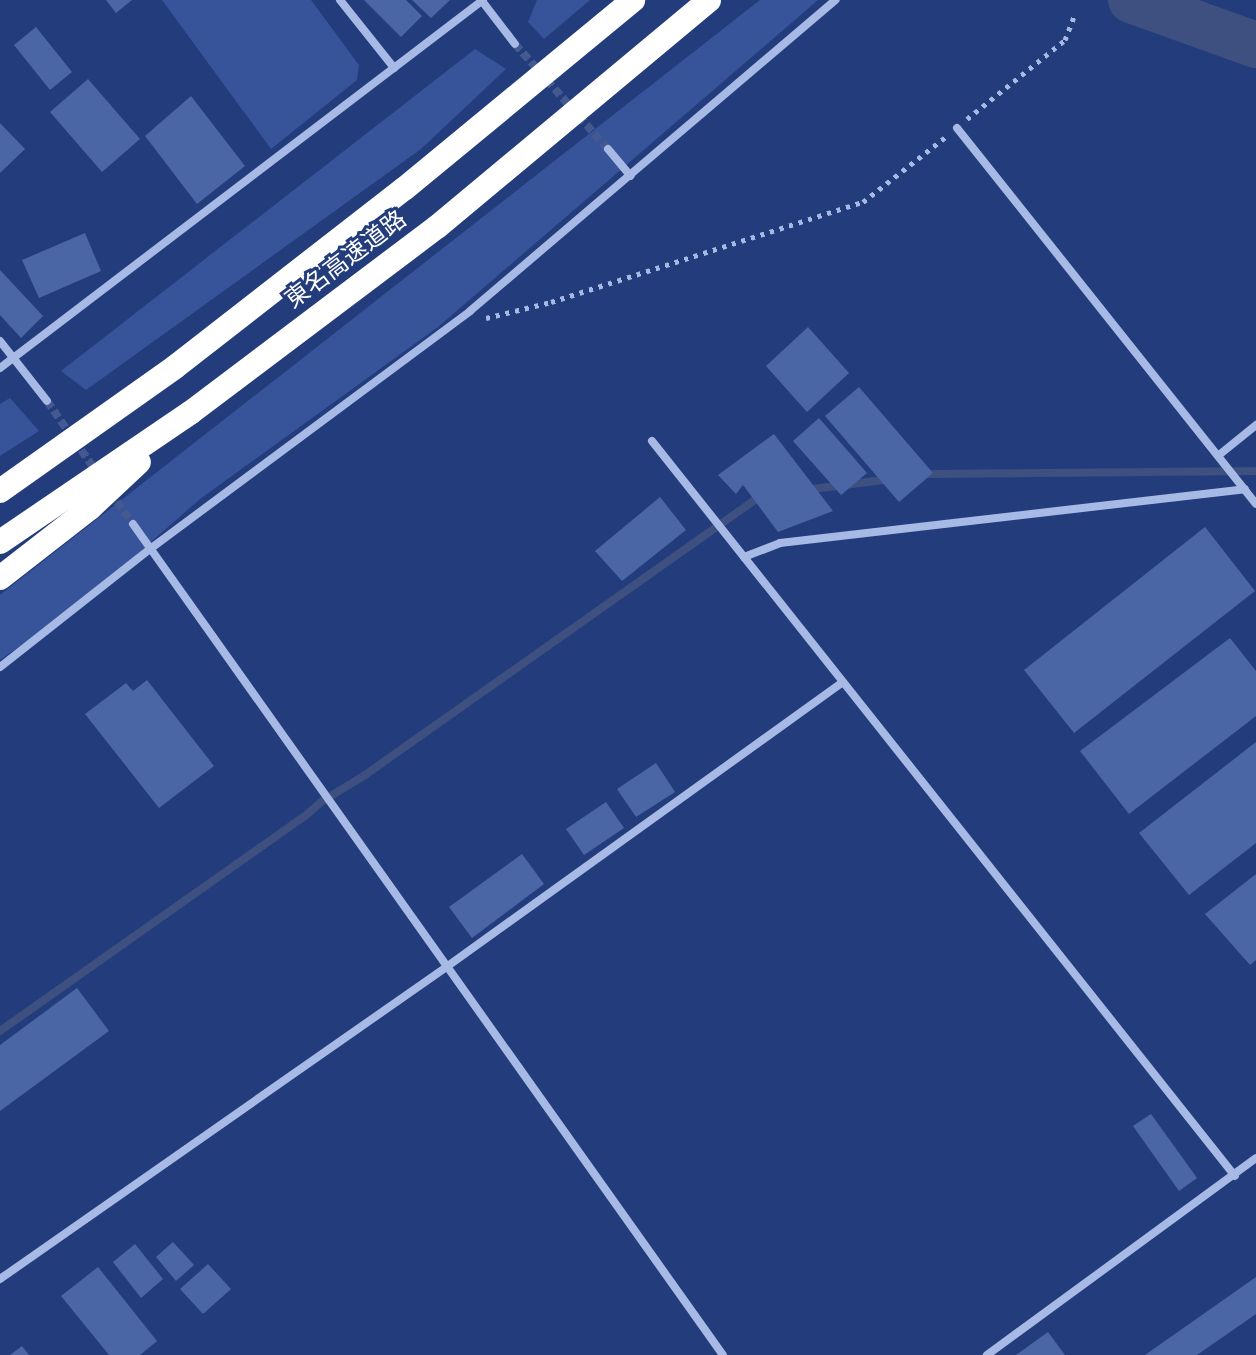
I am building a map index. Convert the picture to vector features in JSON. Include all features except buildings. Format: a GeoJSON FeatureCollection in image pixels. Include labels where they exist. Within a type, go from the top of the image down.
{"type":"FeatureCollection","features":[{"type":"Feature","properties":{"kind":"highway","name":"東名高速道路"},"geometry":{"type":"LineString","coordinates":[[0,491],[175,367],[380,208],[633,0]]}},
{"type":"Feature","properties":{"kind":"highway","name":"東名高速道路"},"geometry":{"type":"LineString","coordinates":[[0,542],[190,413],[437,227],[709,0]]}},
{"type":"Feature","properties":{"kind":"highway"},"geometry":{"type":"LineString","coordinates":[[0,578],[90,508],[190,413]]}},
{"type":"Feature","properties":{"kind":"street"},"geometry":{"type":"LineString","coordinates":[[340,0],[394,68]]}},
{"type":"Feature","properties":{"kind":"street"},"geometry":{"type":"LineString","coordinates":[[0,368],[482,0],[515,44]]}},
{"type":"Feature","properties":{"kind":"street"},"geometry":{"type":"LineString","coordinates":[[0,667],[150,549],[470,311],[835,0]]}},
{"type":"Feature","properties":{"kind":"street"},"geometry":{"type":"LineString","coordinates":[[957,128],[1256,504]]}},
{"type":"Feature","properties":{"kind":"street"},"geometry":{"type":"LineString","coordinates":[[608,149],[631,176]]}},
{"type":"Feature","properties":{"kind":"street"},"geometry":{"type":"LineString","coordinates":[[0,341],[17,358],[47,401]]}},
{"type":"Feature","properties":{"kind":"street"},"geometry":{"type":"LineString","coordinates":[[1219,455],[1256,425]]}},
{"type":"Feature","properties":{"kind":"street"},"geometry":{"type":"LineString","coordinates":[[652,441],[1235,1176]]}},
{"type":"Feature","properties":{"kind":"street"},"geometry":{"type":"LineString","coordinates":[[744,557],[780,543],[1245,489]]}},
{"type":"Feature","properties":{"kind":"street"},"geometry":{"type":"LineString","coordinates":[[133,524],[445,968],[723,1355]]}},
{"type":"Feature","properties":{"kind":"street"},"geometry":{"type":"LineString","coordinates":[[0,1279],[445,968],[843,682]]}},
{"type":"Feature","properties":{"kind":"street"},"geometry":{"type":"LineString","coordinates":[[987,1355],[1256,1158]]}},
{"type":"Feature","properties":{"kind":"path"},"geometry":{"type":"LineString","coordinates":[[470,311],[488,319],[551,302],[863,202],[1065,40],[1074,17]]}},
{"type":"Feature","properties":{"kind":"shaded area"},"geometry":{"type":"Polygon","coordinates":[[[162,0],[311,0],[359,65],[357,80],[271,149],[162,0]]]}},
{"type":"Feature","properties":{"kind":"shaded area"},"geometry":{"type":"Polygon","coordinates":[[[537,0],[590,0],[544,39],[528,22],[537,0]]]}},
{"type":"Feature","properties":{"kind":"shaded area"},"geometry":{"type":"Polygon","coordinates":[[[760,0],[818,0],[438,327],[200,499],[79,605],[0,660],[0,595],[760,0]]]}},
{"type":"Feature","properties":{"kind":"shaded area"},"geometry":{"type":"Polygon","coordinates":[[[475,49],[506,69],[421,149],[86,390],[61,371],[475,49]]]}},
{"type":"Feature","properties":{"kind":"shaded area"},"geometry":{"type":"Polygon","coordinates":[[[10,398],[39,431],[0,456],[0,404],[10,398]]]}},
{"type":"Feature","properties":{"kind":"waterway"},"geometry":{"type":"LineString","coordinates":[[1131,0],[1256,45]]}},
{"type":"Feature","properties":{"kind":"waterway"},"geometry":{"type":"LineString","coordinates":[[924,474],[1256,471]]}},
{"type":"Feature","properties":{"kind":"waterway"},"geometry":{"type":"LineString","coordinates":[[805,490],[891,479]]}},
{"type":"Feature","properties":{"kind":"waterway"},"geometry":{"type":"LineString","coordinates":[[0,1031],[321,802],[365,775],[760,496]]}},
{"type":"Feature","properties":{"kind":"tunnel"},"geometry":{"type":"LineString","coordinates":[[515,44],[608,149]]}},
{"type":"Feature","properties":{"kind":"tunnel"},"geometry":{"type":"LineString","coordinates":[[47,401],[98,474]]}},
{"type":"Feature","properties":{"kind":"tunnel"},"geometry":{"type":"LineString","coordinates":[[110,492],[133,524]]}}]}
